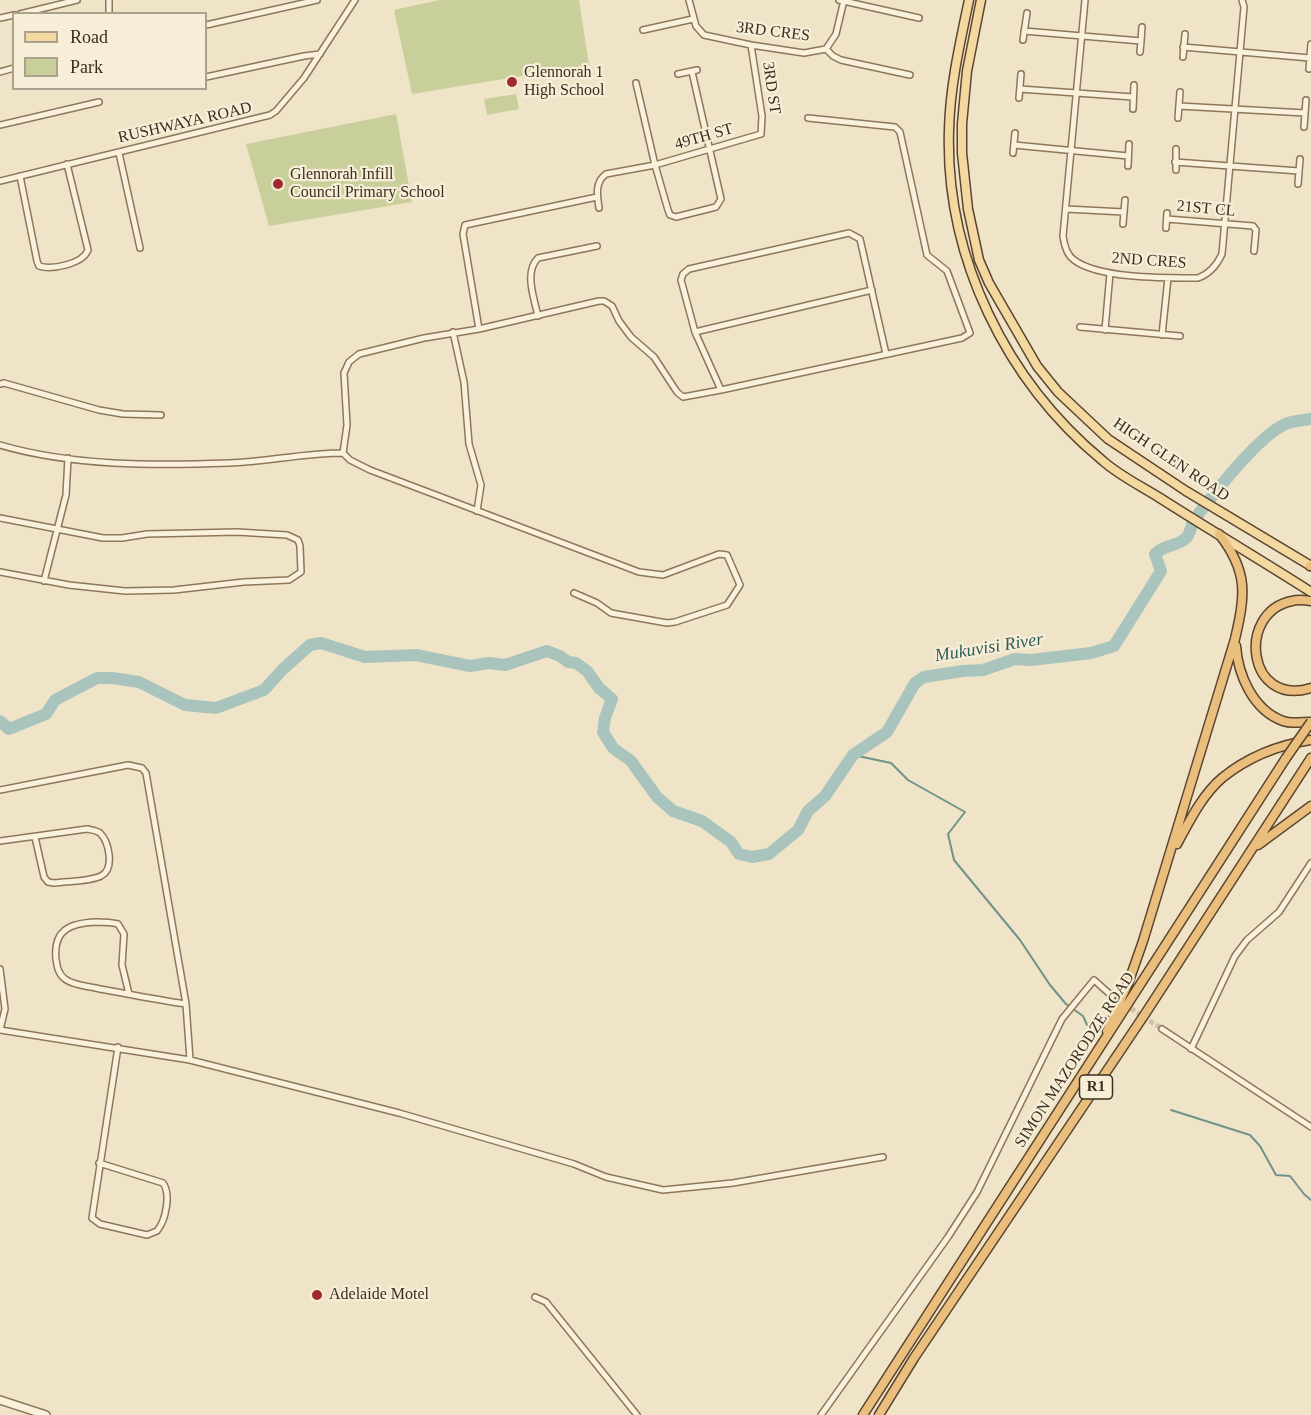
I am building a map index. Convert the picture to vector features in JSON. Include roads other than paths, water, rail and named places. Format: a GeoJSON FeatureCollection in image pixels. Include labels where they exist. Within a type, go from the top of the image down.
{"type":"FeatureCollection","features":[{"type":"Feature","properties":{"kind":"highway"},"geometry":{"type":"LineString","coordinates":[[1097,1053],[1129,981],[1235,639],[1243,603],[1243,584],[1232,550],[1219,534]]}},
{"type":"Feature","properties":{"kind":"highway"},"geometry":{"type":"LineString","coordinates":[[1311,600],[1293,600],[1280,605],[1268,614],[1258,629],[1254,650],[1260,670],[1273,686],[1289,691],[1311,688]]}},
{"type":"Feature","properties":{"kind":"highway"},"geometry":{"type":"LineString","coordinates":[[1235,639],[1237,661],[1253,700],[1283,721],[1311,722]]}},
{"type":"Feature","properties":{"kind":"highway","name":"SIMON MAZORODZE ROAD"},"geometry":{"type":"LineString","coordinates":[[863,1415],[1311,722]]}},
{"type":"Feature","properties":{"kind":"highway"},"geometry":{"type":"LineString","coordinates":[[1169,857],[1200,804],[1221,779],[1254,757],[1276,747],[1311,740]]}},
{"type":"Feature","properties":{"kind":"highway","name":"SIMON MAZORODZE ROAD"},"geometry":{"type":"LineString","coordinates":[[879,1415],[914,1358],[1145,1014],[1311,758]]}},
{"type":"Feature","properties":{"kind":"highway"},"geometry":{"type":"LineString","coordinates":[[1253,849],[1311,806]]}},
{"type":"Feature","properties":{"kind":"main road"},"geometry":{"type":"LineString","coordinates":[[969,0],[955,68],[949,130],[955,216],[967,264],[1001,338],[1047,408],[1104,462],[1311,592]]}},
{"type":"Feature","properties":{"kind":"main road","name":"HIGH GLEN ROAD"},"geometry":{"type":"LineString","coordinates":[[981,0],[967,71],[962,124],[962,153],[968,209],[979,260],[989,283],[1037,366],[1058,392],[1108,439],[1186,491],[1311,566]]}},
{"type":"Feature","properties":{"kind":"street"},"geometry":{"type":"LineString","coordinates":[[28,12],[77,0]]}},
{"type":"Feature","properties":{"kind":"street"},"geometry":{"type":"LineString","coordinates":[[207,25],[317,0]]}},
{"type":"Feature","properties":{"kind":"street","name":"RUSHWAYA ROAD"},"geometry":{"type":"LineString","coordinates":[[0,181],[270,115],[304,78],[355,0]]}},
{"type":"Feature","properties":{"kind":"street"},"geometry":{"type":"LineString","coordinates":[[643,30],[693,19],[689,0]]}},
{"type":"Feature","properties":{"kind":"street"},"geometry":{"type":"LineString","coordinates":[[842,0],[919,18]]}},
{"type":"Feature","properties":{"kind":"street","name":"3RD CRES"},"geometry":{"type":"LineString","coordinates":[[693,19],[698,31],[704,35],[804,53],[826,48],[836,34],[842,0]]}},
{"type":"Feature","properties":{"kind":"street","name":"2ND CRES"},"geometry":{"type":"LineString","coordinates":[[1085,0],[1078,94],[1065,209],[1063,236],[1065,247],[1073,260],[1110,273],[1168,278],[1198,278],[1219,262],[1222,255],[1236,109],[1244,7],[1242,0]]}},
{"type":"Feature","properties":{"kind":"street"},"geometry":{"type":"LineString","coordinates":[[1023,40],[1027,13]]}},
{"type":"Feature","properties":{"kind":"street"},"geometry":{"type":"LineString","coordinates":[[1140,52],[1142,27]]}},
{"type":"Feature","properties":{"kind":"street"},"geometry":{"type":"LineString","coordinates":[[1024,31],[1141,41]]}},
{"type":"Feature","properties":{"kind":"street"},"geometry":{"type":"LineString","coordinates":[[1183,57],[1185,33]]}},
{"type":"Feature","properties":{"kind":"street"},"geometry":{"type":"LineString","coordinates":[[1309,69],[1311,44]]}},
{"type":"Feature","properties":{"kind":"street","name":"3RD ST"},"geometry":{"type":"LineString","coordinates":[[751,45],[762,116],[761,134]]}},
{"type":"Feature","properties":{"kind":"street"},"geometry":{"type":"LineString","coordinates":[[1183,47],[1310,58]]}},
{"type":"Feature","properties":{"kind":"street"},"geometry":{"type":"LineString","coordinates":[[826,48],[833,56],[841,60],[910,75]]}},
{"type":"Feature","properties":{"kind":"street"},"geometry":{"type":"LineString","coordinates":[[207,77],[321,54]]}},
{"type":"Feature","properties":{"kind":"street"},"geometry":{"type":"LineString","coordinates":[[636,82],[655,165],[670,215],[676,217],[716,207],[722,199],[695,71],[678,74]]}},
{"type":"Feature","properties":{"kind":"street"},"geometry":{"type":"LineString","coordinates":[[1019,98],[1021,74]]}},
{"type":"Feature","properties":{"kind":"street"},"geometry":{"type":"LineString","coordinates":[[1133,109],[1134,86]]}},
{"type":"Feature","properties":{"kind":"street"},"geometry":{"type":"LineString","coordinates":[[1020,89],[1133,97]]}},
{"type":"Feature","properties":{"kind":"street"},"geometry":{"type":"LineString","coordinates":[[1178,118],[1180,92]]}},
{"type":"Feature","properties":{"kind":"street"},"geometry":{"type":"LineString","coordinates":[[1304,127],[1306,100]]}},
{"type":"Feature","properties":{"kind":"street"},"geometry":{"type":"LineString","coordinates":[[0,125],[99,102]]}},
{"type":"Feature","properties":{"kind":"street"},"geometry":{"type":"LineString","coordinates":[[1179,106],[1305,114]]}},
{"type":"Feature","properties":{"kind":"street"},"geometry":{"type":"LineString","coordinates":[[343,453],[347,424],[344,373],[349,362],[359,354],[599,302],[608,303],[631,337],[654,357],[677,392],[683,397],[962,338],[970,333],[947,271],[927,255],[900,132],[895,127],[808,118]]}},
{"type":"Feature","properties":{"kind":"street"},"geometry":{"type":"LineString","coordinates":[[1013,153],[1015,133]]}},
{"type":"Feature","properties":{"kind":"street","name":"49TH ST"},"geometry":{"type":"LineString","coordinates":[[597,197],[600,178],[606,174],[655,165],[761,134]]}},
{"type":"Feature","properties":{"kind":"street"},"geometry":{"type":"LineString","coordinates":[[1128,166],[1129,144]]}},
{"type":"Feature","properties":{"kind":"street"},"geometry":{"type":"LineString","coordinates":[[1014,145],[1128,156]]}},
{"type":"Feature","properties":{"kind":"street"},"geometry":{"type":"LineString","coordinates":[[1176,149],[1176,170]]}},
{"type":"Feature","properties":{"kind":"street"},"geometry":{"type":"LineString","coordinates":[[119,153],[140,248]]}},
{"type":"Feature","properties":{"kind":"street"},"geometry":{"type":"LineString","coordinates":[[1298,184],[1300,159]]}},
{"type":"Feature","properties":{"kind":"street"},"geometry":{"type":"LineString","coordinates":[[1175,162],[1299,171]]}},
{"type":"Feature","properties":{"kind":"street"},"geometry":{"type":"LineString","coordinates":[[20,176],[39,266],[46,268],[67,264],[81,259],[88,250],[67,164]]}},
{"type":"Feature","properties":{"kind":"street"},"geometry":{"type":"LineString","coordinates":[[479,329],[463,234],[465,225],[597,197],[599,208]]}},
{"type":"Feature","properties":{"kind":"street"},"geometry":{"type":"LineString","coordinates":[[1123,224],[1125,200]]}},
{"type":"Feature","properties":{"kind":"street"},"geometry":{"type":"LineString","coordinates":[[1065,209],[1124,212]]}},
{"type":"Feature","properties":{"kind":"street","name":"21ST CL"},"geometry":{"type":"LineString","coordinates":[[1166,228],[1167,216],[1255,227],[1254,251]]}},
{"type":"Feature","properties":{"kind":"street"},"geometry":{"type":"LineString","coordinates":[[721,390],[695,332],[681,280],[683,274],[689,269],[849,233],[860,239],[886,354]]}},
{"type":"Feature","properties":{"kind":"street"},"geometry":{"type":"LineString","coordinates":[[538,316],[530,272],[533,263],[538,258],[597,246]]}},
{"type":"Feature","properties":{"kind":"street"},"geometry":{"type":"LineString","coordinates":[[1105,330],[1110,273]]}},
{"type":"Feature","properties":{"kind":"street"},"geometry":{"type":"LineString","coordinates":[[1162,335],[1168,278]]}},
{"type":"Feature","properties":{"kind":"street"},"geometry":{"type":"LineString","coordinates":[[695,332],[872,290]]}},
{"type":"Feature","properties":{"kind":"street"},"geometry":{"type":"LineString","coordinates":[[1080,327],[1180,336]]}},
{"type":"Feature","properties":{"kind":"street"},"geometry":{"type":"LineString","coordinates":[[453,332],[464,381],[469,444],[481,485],[477,511]]}},
{"type":"Feature","properties":{"kind":"street"},"geometry":{"type":"LineString","coordinates":[[0,384],[4,383],[99,410],[123,414],[161,415]]}},
{"type":"Feature","properties":{"kind":"street"},"geometry":{"type":"LineString","coordinates":[[0,445],[34,454],[98,462],[230,464],[312,454],[343,453],[350,460],[370,470],[639,572],[663,575],[719,554],[727,555],[740,585],[727,604],[667,623],[611,613],[597,603],[574,593]]}},
{"type":"Feature","properties":{"kind":"street"},"geometry":{"type":"LineString","coordinates":[[44,581],[66,495],[68,458]]}},
{"type":"Feature","properties":{"kind":"street"},"geometry":{"type":"LineString","coordinates":[[0,518],[112,538],[147,534],[237,532],[287,535],[298,540],[301,572],[288,580],[244,582],[174,590],[125,591],[44,581],[0,572]]}},
{"type":"Feature","properties":{"kind":"street"},"geometry":{"type":"LineString","coordinates":[[0,789],[128,765],[142,768],[146,773],[167,883],[186,1004],[190,1060]]}},
{"type":"Feature","properties":{"kind":"street"},"geometry":{"type":"LineString","coordinates":[[0,841],[93,830],[99,833],[108,852],[108,868],[101,876],[48,882],[44,877],[35,837]]}},
{"type":"Feature","properties":{"kind":"street"},"geometry":{"type":"LineString","coordinates":[[1191,1049],[1235,956],[1247,939],[1279,912],[1311,863]]}},
{"type":"Feature","properties":{"kind":"street"},"geometry":{"type":"LineString","coordinates":[[129,994],[122,965],[123,934],[118,924],[87,922],[65,929],[58,937],[55,948],[59,973],[65,980],[129,994],[186,1004]]}},
{"type":"Feature","properties":{"kind":"street"},"geometry":{"type":"LineString","coordinates":[[0,969],[5,1009],[0,1030],[190,1060],[399,1113],[573,1164],[606,1177],[663,1190],[733,1183],[883,1157]]}},
{"type":"Feature","properties":{"kind":"street"},"geometry":{"type":"LineString","coordinates":[[822,1415],[948,1237],[976,1192],[1062,1019],[1094,980],[1112,996]]}},
{"type":"Feature","properties":{"kind":"street"},"geometry":{"type":"LineString","coordinates":[[1162,1029],[1311,1127]]}},
{"type":"Feature","properties":{"kind":"street"},"geometry":{"type":"LineString","coordinates":[[99,1162],[163,1183],[167,1192],[163,1219],[157,1231],[147,1234],[95,1222],[92,1213],[99,1162],[118,1047]]}},
{"type":"Feature","properties":{"kind":"street"},"geometry":{"type":"LineString","coordinates":[[536,1297],[546,1302],[637,1415]]}},
{"type":"Feature","properties":{"kind":"street"},"geometry":{"type":"LineString","coordinates":[[0,1400],[46,1415]]}},
{"type":"Feature","properties":{"kind":"waterway","name":"Mukuvisi River"},"geometry":{"type":"LineString","coordinates":[[0,721],[9,729],[46,714],[55,700],[97,678],[139,682],[185,705],[216,708],[264,690],[310,645],[321,643],[365,657],[416,655],[470,666],[489,663],[505,665],[547,651],[568,662],[576,663],[587,671],[599,688],[612,699],[603,732],[613,748],[631,761],[657,797],[673,811],[702,821],[731,842],[739,854],[752,857],[769,854],[798,830],[808,811],[825,796],[853,755],[887,732],[915,683],[924,677],[983,670],[1015,659],[1031,660],[1091,653],[1114,646],[1161,571],[1155,554],[1187,537],[1194,520],[1212,496],[1264,439],[1288,423],[1311,419]]}},
{"type":"Feature","properties":{"kind":"waterway"},"geometry":{"type":"LineString","coordinates":[[853,755],[891,763],[908,780],[965,812],[948,834],[954,860],[1020,940],[1050,985],[1066,1004],[1083,1016],[1088,1027]]}},
{"type":"Feature","properties":{"kind":"waterway"},"geometry":{"type":"LineString","coordinates":[[1171,1110],[1250,1135],[1260,1146],[1276,1175],[1290,1176],[1311,1200]]}},
{"type":"Feature","properties":{"kind":"tunnel"},"geometry":{"type":"LineString","coordinates":[[1112,996],[1162,1029]]}},
{"type":"Feature","properties":{"kind":"place","name":"Glennorah 1 High School"},"geometry":{"type":"Point","coordinates":[512,82]}},
{"type":"Feature","properties":{"kind":"place","name":"Glennorah Infill Council Primary School"},"geometry":{"type":"Point","coordinates":[278,184]}},
{"type":"Feature","properties":{"kind":"place","name":"Adelaide Motel"},"geometry":{"type":"Point","coordinates":[317,1295]}}]}
